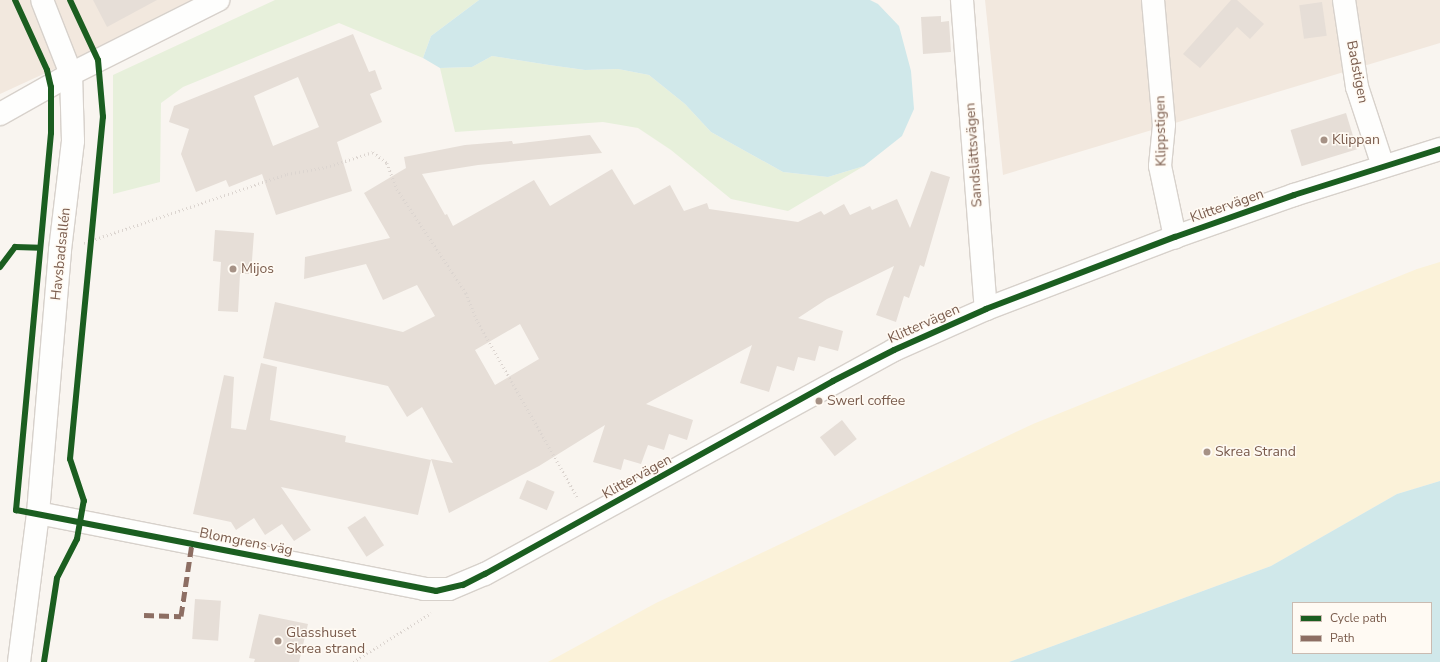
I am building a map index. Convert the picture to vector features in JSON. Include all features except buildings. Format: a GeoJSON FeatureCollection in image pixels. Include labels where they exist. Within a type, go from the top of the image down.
{"type":"FeatureCollection","features":[{"type":"Feature","properties":{"kind":"street","name":"Havsbadsallén"},"geometry":{"type":"LineString","coordinates":[[20,662],[38,513],[60,250],[73,141],[71,74],[42,0]]}},
{"type":"Feature","properties":{"kind":"street"},"geometry":{"type":"LineString","coordinates":[[0,114],[196,5],[218,0]]}},
{"type":"Feature","properties":{"kind":"street","name":"Sandslättsvägen"},"geometry":{"type":"LineString","coordinates":[[962,0],[986,309]]}},
{"type":"Feature","properties":{"kind":"street","name":"Klippstigen"},"geometry":{"type":"LineString","coordinates":[[1153,0],[1164,125],[1160,166],[1175,237]]}},
{"type":"Feature","properties":{"kind":"street","name":"Badstigen"},"geometry":{"type":"LineString","coordinates":[[1344,0],[1357,87],[1383,166]]}},
{"type":"Feature","properties":{"kind":"street","name":"Klittervägen"},"geometry":{"type":"LineString","coordinates":[[449,589],[485,574],[833,381],[894,350],[986,309],[1175,237],[1383,166],[1440,149]]}},
{"type":"Feature","properties":{"kind":"street","name":"Blomgrens väg"},"geometry":{"type":"LineString","coordinates":[[38,513],[424,589],[449,589]]}},
{"type":"Feature","properties":{"kind":"path"},"geometry":{"type":"LineString","coordinates":[[60,250],[287,174],[326,167],[373,152],[387,163],[397,189],[466,294],[478,322],[589,517]]}},
{"type":"Feature","properties":{"kind":"path"},"geometry":{"type":"LineString","coordinates":[[353,662],[437,609],[449,589]]}},
{"type":"Feature","properties":{"kind":"shaded area"},"geometry":{"type":"Polygon","coordinates":[[[0,0],[204,0],[0,94],[0,0]]]}},
{"type":"Feature","properties":{"kind":"shaded area"},"geometry":{"type":"Polygon","coordinates":[[[985,0],[1440,0],[1440,43],[1003,175],[985,0]]]}},
{"type":"Feature","properties":{"kind":"green space"},"geometry":{"type":"Polygon","coordinates":[[[275,0],[479,0],[431,36],[423,58],[339,23],[183,87],[161,103],[160,182],[113,194],[113,75],[275,0]]]}},
{"type":"Feature","properties":{"kind":"green space"},"geometry":{"type":"Polygon","coordinates":[[[492,56],[585,70],[618,69],[649,75],[685,104],[711,132],[783,172],[828,177],[864,166],[788,211],[731,199],[671,150],[638,128],[603,122],[455,132],[440,68],[472,67],[492,56]]]}},
{"type":"Feature","properties":{"kind":"sand","name":"Skrea Strand"},"geometry":{"type":"Polygon","coordinates":[[[1440,262],[1440,481],[1397,494],[1271,566],[1009,662],[548,662],[656,603],[1033,424],[1417,269],[1440,262]]]}},
{"type":"Feature","properties":{"kind":"water"},"geometry":{"type":"Polygon","coordinates":[[[479,0],[870,0],[878,4],[899,26],[911,71],[914,109],[902,136],[864,166],[828,177],[783,172],[711,132],[685,104],[649,75],[618,69],[585,70],[492,56],[472,67],[440,68],[423,58],[431,36],[479,0]]]}},
{"type":"Feature","properties":{"kind":"water"},"geometry":{"type":"Polygon","coordinates":[[[1440,481],[1440,662],[1009,662],[1271,566],[1397,494],[1440,481]]]}},
{"type":"Feature","properties":{"kind":"marked path"},"geometry":{"type":"LineString","coordinates":[[144,615],[181,616],[192,543]]}},
{"type":"Feature","properties":{"kind":"cycle path"},"geometry":{"type":"LineString","coordinates":[[15,0],[47,70],[51,87],[51,133],[16,510],[436,591],[463,585],[485,574],[833,381],[894,350],[986,309],[1175,237],[1294,195],[1440,149]]}},
{"type":"Feature","properties":{"kind":"cycle path"},"geometry":{"type":"LineString","coordinates":[[44,662],[57,578],[77,539],[84,501],[70,459],[103,117],[98,60],[70,0]]}},
{"type":"Feature","properties":{"kind":"cycle path"},"geometry":{"type":"LineString","coordinates":[[0,267],[15,247],[40,248]]}},
{"type":"Feature","properties":{"kind":"place","name":"Klippan"},"geometry":{"type":"Point","coordinates":[1324,140]}},
{"type":"Feature","properties":{"kind":"place","name":"Mijos"},"geometry":{"type":"Point","coordinates":[233,269]}},
{"type":"Feature","properties":{"kind":"place","name":"Swerl coffee"},"geometry":{"type":"Point","coordinates":[819,401]}},
{"type":"Feature","properties":{"kind":"place","name":"Skrea Strand"},"geometry":{"type":"Point","coordinates":[1207,452]}},
{"type":"Feature","properties":{"kind":"place","name":"Glasshuset Skrea strand"},"geometry":{"type":"Point","coordinates":[278,641]}}]}
